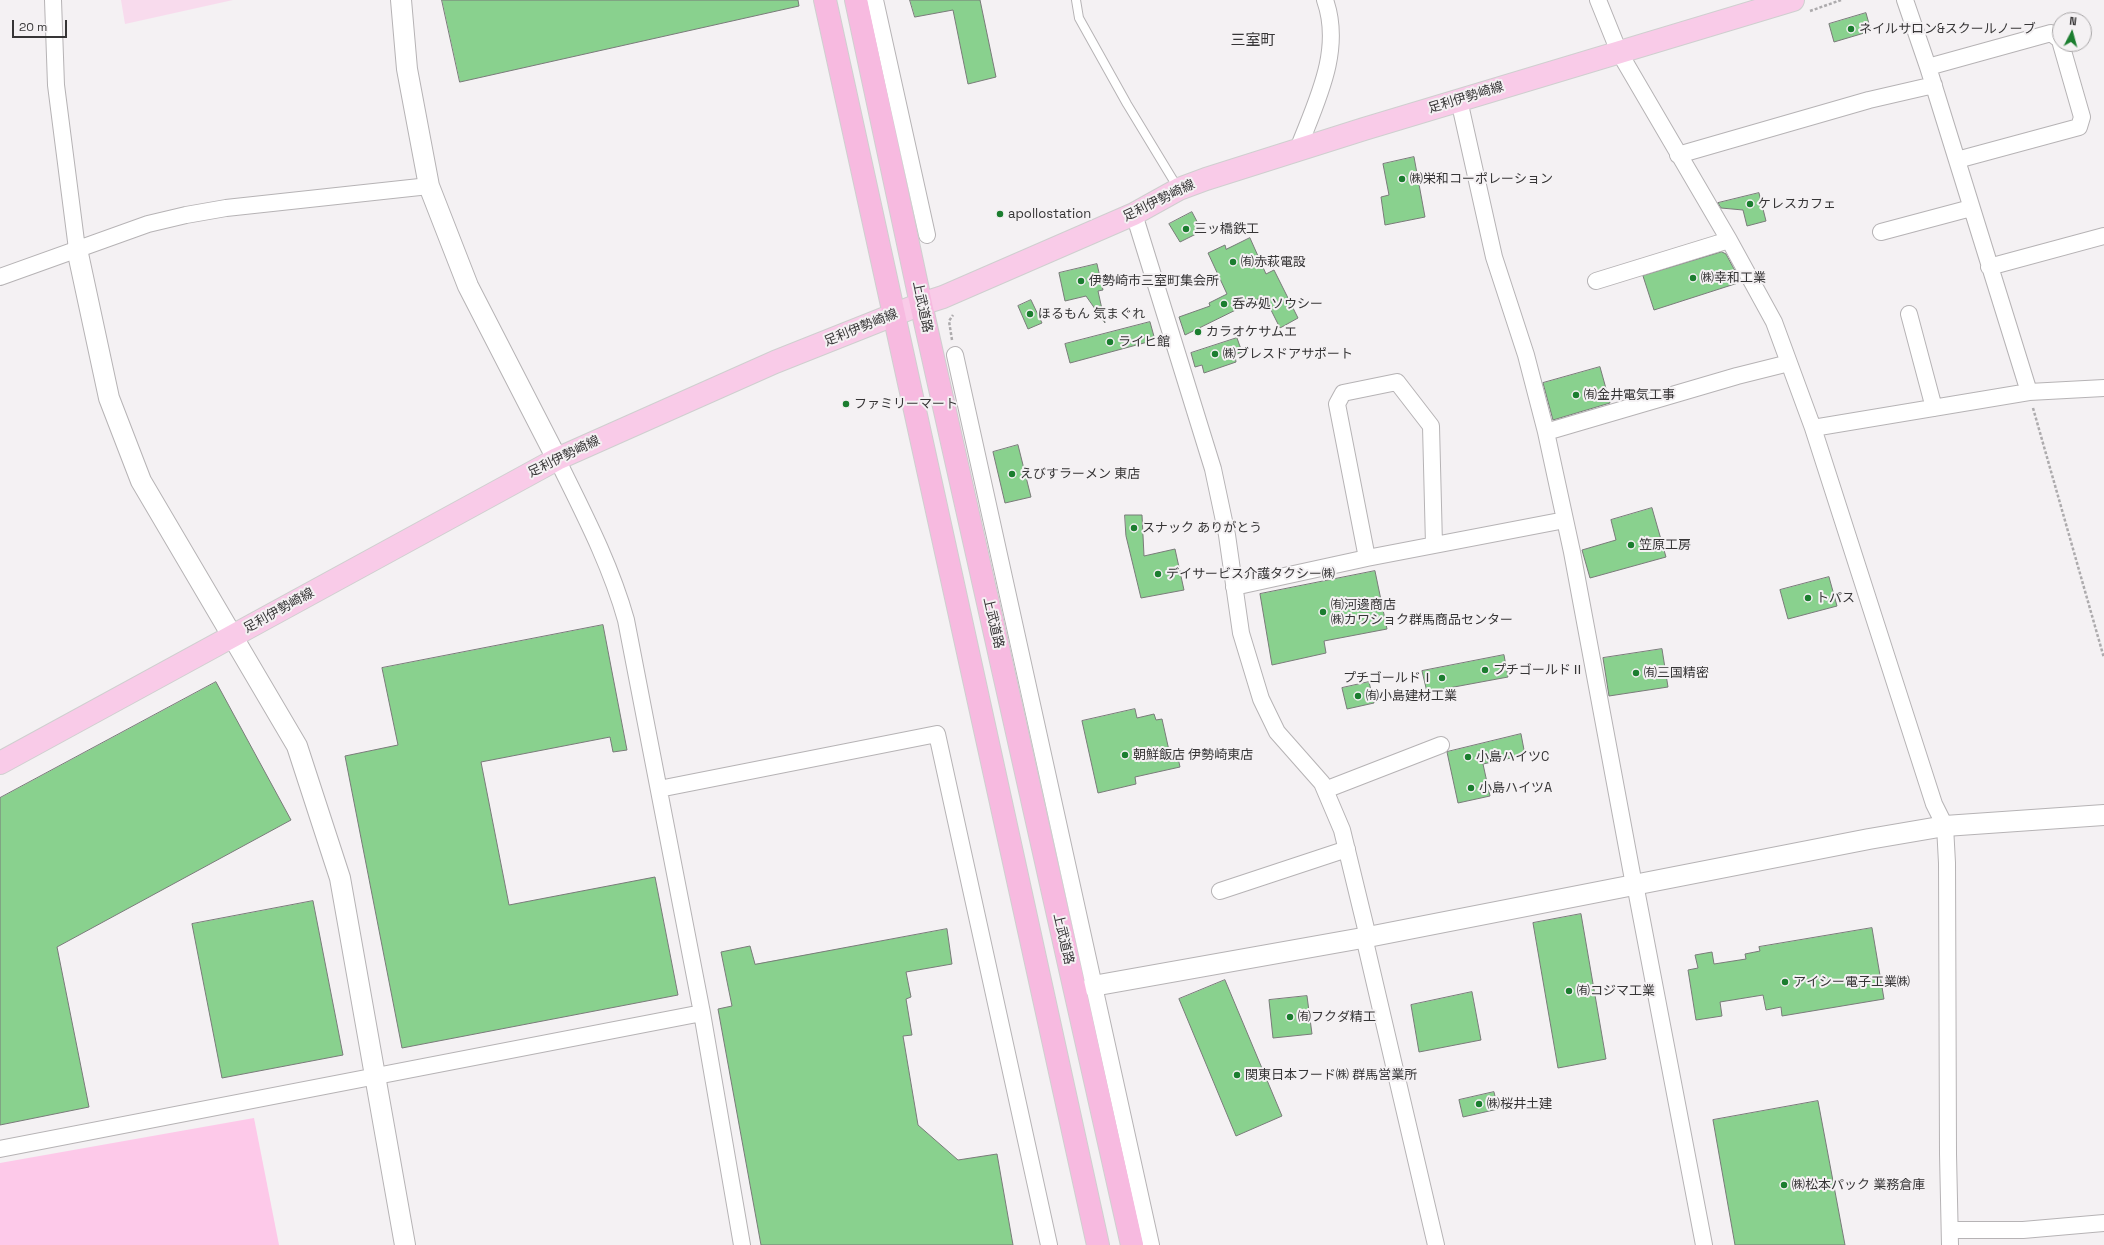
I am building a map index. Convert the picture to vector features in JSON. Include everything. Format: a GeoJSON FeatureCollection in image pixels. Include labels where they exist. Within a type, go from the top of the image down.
{"type":"FeatureCollection","features":[{"type":"Feature","properties":{"kind":"highway"},"geometry":{"type":"LineString","coordinates":[[825,0],[1098,1245]]}},
{"type":"Feature","properties":{"kind":"highway","name":"上武道路"},"geometry":{"type":"LineString","coordinates":[[856,0],[921,304],[1132,1245]]}},
{"type":"Feature","properties":{"kind":"main road","name":"足利伊勢崎線"},"geometry":{"type":"LineString","coordinates":[[0,763],[557,459],[775,362],[921,304],[943,297],[1134,214],[1179,189],[1298,149],[1793,0]]}},
{"type":"Feature","properties":{"kind":"street"},"geometry":{"type":"LineString","coordinates":[[53,0],[56,85],[77,249],[109,398],[141,481],[297,746],[340,878],[405,1245]]}},
{"type":"Feature","properties":{"kind":"street"},"geometry":{"type":"LineString","coordinates":[[402,0],[407,69],[429,186],[468,286],[598,541],[616,586],[626,620],[702,1013],[742,1245]]}},
{"type":"Feature","properties":{"kind":"street"},"geometry":{"type":"LineString","coordinates":[[874,0],[927,235]]}},
{"type":"Feature","properties":{"kind":"street"},"geometry":{"type":"LineString","coordinates":[[1298,149],[1328,68],[1330,34],[1325,0]]}},
{"type":"Feature","properties":{"kind":"street"},"geometry":{"type":"LineString","coordinates":[[1598,0],[1619,52],[1729,240],[1774,322],[1813,428],[1934,804],[1945,826],[1947,863],[1948,1154],[1951,1240],[2023,1230],[2104,1223]]}},
{"type":"Feature","properties":{"kind":"street"},"geometry":{"type":"LineString","coordinates":[[1905,0],[1934,85],[2029,392]]}},
{"type":"Feature","properties":{"kind":"street"},"geometry":{"type":"LineString","coordinates":[[1928,67],[2052,34]]}},
{"type":"Feature","properties":{"kind":"street"},"geometry":{"type":"LineString","coordinates":[[1957,160],[2079,127],[2082,117],[2063,52]]}},
{"type":"Feature","properties":{"kind":"street"},"geometry":{"type":"LineString","coordinates":[[876,93],[888,63]]}},
{"type":"Feature","properties":{"kind":"street"},"geometry":{"type":"LineString","coordinates":[[1678,155],[1869,100],[1934,85]]}},
{"type":"Feature","properties":{"kind":"street"},"geometry":{"type":"LineString","coordinates":[[1459,100],[1494,257],[1526,355],[1546,432],[1565,520],[1704,1245]]}},
{"type":"Feature","properties":{"kind":"street"},"geometry":{"type":"LineString","coordinates":[[0,277],[148,224],[186,215],[226,208],[429,186]]}},
{"type":"Feature","properties":{"kind":"street"},"geometry":{"type":"LineString","coordinates":[[1881,232],[1971,208]]}},
{"type":"Feature","properties":{"kind":"street"},"geometry":{"type":"LineString","coordinates":[[1134,214],[1213,470],[1227,535],[1241,633],[1261,699],[1277,732],[1322,783],[1342,830],[1436,1245]]}},
{"type":"Feature","properties":{"kind":"street"},"geometry":{"type":"LineString","coordinates":[[1990,267],[2104,236]]}},
{"type":"Feature","properties":{"kind":"street"},"geometry":{"type":"LineString","coordinates":[[1596,281],[1729,240]]}},
{"type":"Feature","properties":{"kind":"street"},"geometry":{"type":"LineString","coordinates":[[1909,314],[1934,408]]}},
{"type":"Feature","properties":{"kind":"street"},"geometry":{"type":"LineString","coordinates":[[955,355],[1151,1245]]}},
{"type":"Feature","properties":{"kind":"street"},"geometry":{"type":"LineString","coordinates":[[1546,432],[1736,376],[1789,363]]}},
{"type":"Feature","properties":{"kind":"street"},"geometry":{"type":"LineString","coordinates":[[1367,558],[1337,404],[1343,393],[1397,382],[1431,426],[1434,545]]}},
{"type":"Feature","properties":{"kind":"street"},"geometry":{"type":"LineString","coordinates":[[1813,428],[2029,392],[2104,388]]}},
{"type":"Feature","properties":{"kind":"street"},"geometry":{"type":"LineString","coordinates":[[963,492],[991,516]]}},
{"type":"Feature","properties":{"kind":"street"},"geometry":{"type":"LineString","coordinates":[[1234,587],[1367,558],[1565,520]]}},
{"type":"Feature","properties":{"kind":"street"},"geometry":{"type":"LineString","coordinates":[[659,789],[937,734],[1049,1245]]}},
{"type":"Feature","properties":{"kind":"street"},"geometry":{"type":"LineString","coordinates":[[1325,790],[1441,745]]}},
{"type":"Feature","properties":{"kind":"street"},"geometry":{"type":"LineString","coordinates":[[1093,986],[1366,937],[1869,838],[1945,826],[2104,815]]}},
{"type":"Feature","properties":{"kind":"street"},"geometry":{"type":"LineString","coordinates":[[1220,891],[1347,849]]}},
{"type":"Feature","properties":{"kind":"street"},"geometry":{"type":"LineString","coordinates":[[0,1149],[702,1013]]}},
{"type":"Feature","properties":{"kind":"lane"},"geometry":{"type":"LineString","coordinates":[[1076,0],[1079,18],[1127,104],[1179,189]]}},
{"type":"Feature","properties":{"kind":"path"},"geometry":{"type":"LineString","coordinates":[[2029,392],[2104,658]]}},
{"type":"Feature","properties":{"kind":"shaded area"},"geometry":{"type":"Polygon","coordinates":[[[121,0],[233,0],[125,24],[121,0]]]}},
{"type":"Feature","properties":{"kind":"shaded area"},"geometry":{"type":"Polygon","coordinates":[[[254,1118],[279,1245],[0,1245],[0,1163],[254,1118]]]}},
{"type":"Feature","properties":{"kind":"building"},"geometry":{"type":"Polygon","coordinates":[[[442,0],[798,0],[799,6],[460,82],[442,0]]]}},
{"type":"Feature","properties":{"kind":"building"},"geometry":{"type":"Polygon","coordinates":[[[910,0],[980,0],[996,77],[968,84],[953,10],[915,17],[910,0]]]}},
{"type":"Feature","properties":{"kind":"building","name":"ネイルサロン&スクールノーブ"},"geometry":{"type":"Polygon","coordinates":[[[1866,13],[1871,31],[1834,42],[1829,24],[1866,13]]]}},
{"type":"Feature","properties":{"kind":"building","name":"㈱栄和コーポレーション"},"geometry":{"type":"Polygon","coordinates":[[[1414,157],[1425,217],[1385,225],[1381,197],[1389,195],[1383,164],[1414,157]]]}},
{"type":"Feature","properties":{"kind":"building","name":"ケレスカフェ"},"geometry":{"type":"Polygon","coordinates":[[[1759,193],[1766,221],[1747,226],[1743,210],[1721,208],[1718,203],[1759,193]]]}},
{"type":"Feature","properties":{"kind":"building","name":"三ッ橋鉄工"},"geometry":{"type":"Polygon","coordinates":[[[1192,212],[1202,231],[1180,242],[1169,224],[1192,212]]]}},
{"type":"Feature","properties":{"kind":"building"},"geometry":{"type":"Polygon","coordinates":[[[1250,238],[1266,274],[1274,270],[1298,318],[1280,328],[1264,296],[1185,335],[1179,317],[1210,306],[1209,303],[1227,294],[1208,253],[1225,245],[1226,249],[1250,238]]]}},
{"type":"Feature","properties":{"kind":"building","name":"㈱幸和工業"},"geometry":{"type":"Polygon","coordinates":[[[1722,252],[1726,254],[1741,282],[1654,310],[1643,276],[1722,252]]]}},
{"type":"Feature","properties":{"kind":"building","name":"伊勢崎市三室町集会所"},"geometry":{"type":"Polygon","coordinates":[[[1097,264],[1103,290],[1098,291],[1105,323],[1086,296],[1065,301],[1059,273],[1097,264]]]}},
{"type":"Feature","properties":{"kind":"building","name":"ほるもん 気まぐれ"},"geometry":{"type":"Polygon","coordinates":[[[1031,300],[1042,323],[1028,329],[1018,306],[1031,300]]]}},
{"type":"Feature","properties":{"kind":"building","name":"ライヒ館"},"geometry":{"type":"Polygon","coordinates":[[[1150,322],[1155,340],[1070,363],[1065,344],[1150,322]]]}},
{"type":"Feature","properties":{"kind":"building","name":"㈱ブレスドアサポート"},"geometry":{"type":"Polygon","coordinates":[[[1237,338],[1242,352],[1235,355],[1236,362],[1204,373],[1202,365],[1195,367],[1191,353],[1237,338]]]}},
{"type":"Feature","properties":{"kind":"building","name":"㈲金井電気工事"},"geometry":{"type":"Polygon","coordinates":[[[1600,367],[1610,403],[1553,420],[1543,383],[1600,367]]]}},
{"type":"Feature","properties":{"kind":"building","name":"えびすラーメン 東店"},"geometry":{"type":"Polygon","coordinates":[[[1018,445],[1031,497],[1005,503],[993,452],[1018,445]]]}},
{"type":"Feature","properties":{"kind":"building","name":"笠原工房"},"geometry":{"type":"Polygon","coordinates":[[[1652,508],[1666,557],[1590,578],[1582,550],[1616,540],[1611,520],[1652,508]]]}},
{"type":"Feature","properties":{"kind":"building","name":"デイサービス介護タクシー㈱"},"geometry":{"type":"Polygon","coordinates":[[[1125,515],[1142,515],[1144,556],[1175,549],[1184,590],[1141,598],[1126,536],[1125,515]]]}},
{"type":"Feature","properties":{"kind":"building","name":"㈲河邊商店 ㈱カワショク群馬商品センター"},"geometry":{"type":"Polygon","coordinates":[[[1375,571],[1387,629],[1324,641],[1326,653],[1272,665],[1260,594],[1375,571]]]}},
{"type":"Feature","properties":{"kind":"building","name":"トパス"},"geometry":{"type":"Polygon","coordinates":[[[1829,577],[1837,606],[1788,619],[1780,590],[1829,577]]]}},
{"type":"Feature","properties":{"kind":"building"},"geometry":{"type":"Polygon","coordinates":[[[603,625],[627,750],[613,752],[610,737],[481,762],[509,905],[655,877],[678,995],[402,1048],[345,756],[398,745],[382,668],[603,625]]]}},
{"type":"Feature","properties":{"kind":"building","name":"㈲三国精密"},"geometry":{"type":"Polygon","coordinates":[[[1662,649],[1668,687],[1609,696],[1603,658],[1662,649]]]}},
{"type":"Feature","properties":{"kind":"building"},"geometry":{"type":"Polygon","coordinates":[[[1504,655],[1508,677],[1427,692],[1422,671],[1504,655]]]}},
{"type":"Feature","properties":{"kind":"building"},"geometry":{"type":"Polygon","coordinates":[[[216,682],[291,820],[57,947],[89,1107],[0,1125],[0,798],[216,682]]]}},
{"type":"Feature","properties":{"kind":"building","name":"㈲小島建材工業"},"geometry":{"type":"Polygon","coordinates":[[[1369,682],[1374,703],[1347,709],[1342,688],[1369,682]]]}},
{"type":"Feature","properties":{"kind":"building","name":"朝鮮飯店 伊勢崎東店"},"geometry":{"type":"Polygon","coordinates":[[[1135,709],[1137,718],[1154,714],[1156,720],[1162,719],[1170,755],[1177,753],[1180,767],[1135,777],[1136,784],[1098,793],[1082,721],[1135,709]]]}},
{"type":"Feature","properties":{"kind":"building"},"geometry":{"type":"Polygon","coordinates":[[[1521,734],[1525,755],[1483,764],[1490,796],[1458,803],[1447,752],[1521,734]]]}},
{"type":"Feature","properties":{"kind":"building"},"geometry":{"type":"Polygon","coordinates":[[[313,901],[343,1055],[222,1078],[192,924],[313,901]]]}},
{"type":"Feature","properties":{"kind":"building","name":"㈲コジマ工業"},"geometry":{"type":"Polygon","coordinates":[[[1581,914],[1606,1059],[1558,1068],[1533,923],[1581,914]]]}},
{"type":"Feature","properties":{"kind":"building","name":"アイシー電子工業㈱"},"geometry":{"type":"Polygon","coordinates":[[[1872,928],[1884,999],[1782,1016],[1781,1007],[1766,1010],[1763,995],[1720,1002],[1722,1016],[1696,1020],[1688,970],[1698,968],[1695,955],[1712,952],[1714,964],[1746,959],[1745,954],[1760,951],[1759,947],[1872,928]]]}},
{"type":"Feature","properties":{"kind":"building"},"geometry":{"type":"Polygon","coordinates":[[[947,929],[952,964],[906,972],[911,997],[906,999],[912,1035],[903,1036],[918,1125],[958,1160],[997,1154],[1013,1245],[761,1245],[718,1009],[732,1006],[721,952],[750,946],[755,964],[947,929]]]}},
{"type":"Feature","properties":{"kind":"building","name":"関東日本フード㈱ 群馬営業所"},"geometry":{"type":"Polygon","coordinates":[[[1225,980],[1282,1116],[1236,1136],[1179,999],[1225,980]]]}},
{"type":"Feature","properties":{"kind":"building"},"geometry":{"type":"Polygon","coordinates":[[[1472,992],[1481,1040],[1419,1052],[1411,1005],[1472,992]]]}},
{"type":"Feature","properties":{"kind":"building","name":"㈲フクダ精工"},"geometry":{"type":"Polygon","coordinates":[[[1307,996],[1312,1034],[1273,1038],[1269,1000],[1307,996]]]}},
{"type":"Feature","properties":{"kind":"building","name":"㈱桜井土建"},"geometry":{"type":"Polygon","coordinates":[[[1494,1092],[1498,1109],[1463,1117],[1459,1100],[1494,1092]]]}},
{"type":"Feature","properties":{"kind":"building","name":"㈱松本パック 業務倉庫"},"geometry":{"type":"Polygon","coordinates":[[[1818,1101],[1845,1245],[1735,1245],[1713,1120],[1818,1101]]]}},
{"type":"Feature","properties":{"kind":"place","name":"ネイルサロン&スクールノーブ"},"geometry":{"type":"Point","coordinates":[1851,29]}},
{"type":"Feature","properties":{"kind":"place","name":"㈱栄和コーポレーション"},"geometry":{"type":"Point","coordinates":[1402,179]}},
{"type":"Feature","properties":{"kind":"place","name":"ケレスカフェ"},"geometry":{"type":"Point","coordinates":[1750,204]}},
{"type":"Feature","properties":{"kind":"place","name":"apollostation"},"geometry":{"type":"Point","coordinates":[1000,214]}},
{"type":"Feature","properties":{"kind":"place","name":"三ッ橋鉄工"},"geometry":{"type":"Point","coordinates":[1186,229]}},
{"type":"Feature","properties":{"kind":"place","name":"㈲赤萩電設"},"geometry":{"type":"Point","coordinates":[1233,262]}},
{"type":"Feature","properties":{"kind":"place","name":"㈱幸和工業"},"geometry":{"type":"Point","coordinates":[1693,278]}},
{"type":"Feature","properties":{"kind":"place","name":"伊勢崎市三室町集会所"},"geometry":{"type":"Point","coordinates":[1081,281]}},
{"type":"Feature","properties":{"kind":"place","name":"呑み処ソウシー"},"geometry":{"type":"Point","coordinates":[1224,304]}},
{"type":"Feature","properties":{"kind":"place","name":"ほるもん 気まぐれ"},"geometry":{"type":"Point","coordinates":[1030,314]}},
{"type":"Feature","properties":{"kind":"place","name":"カラオケサムエ"},"geometry":{"type":"Point","coordinates":[1198,332]}},
{"type":"Feature","properties":{"kind":"place","name":"ライヒ館"},"geometry":{"type":"Point","coordinates":[1110,342]}},
{"type":"Feature","properties":{"kind":"place","name":"㈱ブレスドアサポート"},"geometry":{"type":"Point","coordinates":[1215,354]}},
{"type":"Feature","properties":{"kind":"place","name":"㈲金井電気工事"},"geometry":{"type":"Point","coordinates":[1576,395]}},
{"type":"Feature","properties":{"kind":"place","name":"ファミリーマート"},"geometry":{"type":"Point","coordinates":[846,404]}},
{"type":"Feature","properties":{"kind":"place","name":"えびすラーメン 東店"},"geometry":{"type":"Point","coordinates":[1012,474]}},
{"type":"Feature","properties":{"kind":"place","name":"スナック ありがとう"},"geometry":{"type":"Point","coordinates":[1134,528]}},
{"type":"Feature","properties":{"kind":"place","name":"笠原工房"},"geometry":{"type":"Point","coordinates":[1631,545]}},
{"type":"Feature","properties":{"kind":"place","name":"デイサービス介護タクシー㈱"},"geometry":{"type":"Point","coordinates":[1158,574]}},
{"type":"Feature","properties":{"kind":"place","name":"トパス"},"geometry":{"type":"Point","coordinates":[1808,598]}},
{"type":"Feature","properties":{"kind":"place","name":"㈲河邊商店 ㈱カワショク群馬商品センター"},"geometry":{"type":"Point","coordinates":[1323,612]}},
{"type":"Feature","properties":{"kind":"place","name":"プチゴールドⅡ"},"geometry":{"type":"Point","coordinates":[1485,670]}},
{"type":"Feature","properties":{"kind":"place","name":"㈲三国精密"},"geometry":{"type":"Point","coordinates":[1636,673]}},
{"type":"Feature","properties":{"kind":"place","name":"プチゴールドⅠ"},"geometry":{"type":"Point","coordinates":[1442,678]}},
{"type":"Feature","properties":{"kind":"place","name":"㈲小島建材工業"},"geometry":{"type":"Point","coordinates":[1358,696]}},
{"type":"Feature","properties":{"kind":"place","name":"朝鮮飯店 伊勢崎東店"},"geometry":{"type":"Point","coordinates":[1125,755]}},
{"type":"Feature","properties":{"kind":"place","name":"小島ハイツC"},"geometry":{"type":"Point","coordinates":[1468,757]}},
{"type":"Feature","properties":{"kind":"place","name":"小島ハイツA"},"geometry":{"type":"Point","coordinates":[1471,788]}},
{"type":"Feature","properties":{"kind":"place","name":"アイシー電子工業㈱"},"geometry":{"type":"Point","coordinates":[1785,982]}},
{"type":"Feature","properties":{"kind":"place","name":"㈲コジマ工業"},"geometry":{"type":"Point","coordinates":[1569,991]}},
{"type":"Feature","properties":{"kind":"place","name":"㈲フクダ精工"},"geometry":{"type":"Point","coordinates":[1290,1017]}},
{"type":"Feature","properties":{"kind":"place","name":"関東日本フード㈱ 群馬営業所"},"geometry":{"type":"Point","coordinates":[1237,1075]}},
{"type":"Feature","properties":{"kind":"place","name":"㈱桜井土建"},"geometry":{"type":"Point","coordinates":[1479,1104]}},
{"type":"Feature","properties":{"kind":"place","name":"㈱松本パック 業務倉庫"},"geometry":{"type":"Point","coordinates":[1784,1185]}},
{"type":"Feature","properties":{"kind":"district","name":"三室町"},"geometry":{"type":"Point","coordinates":[1253,41]}}]}
